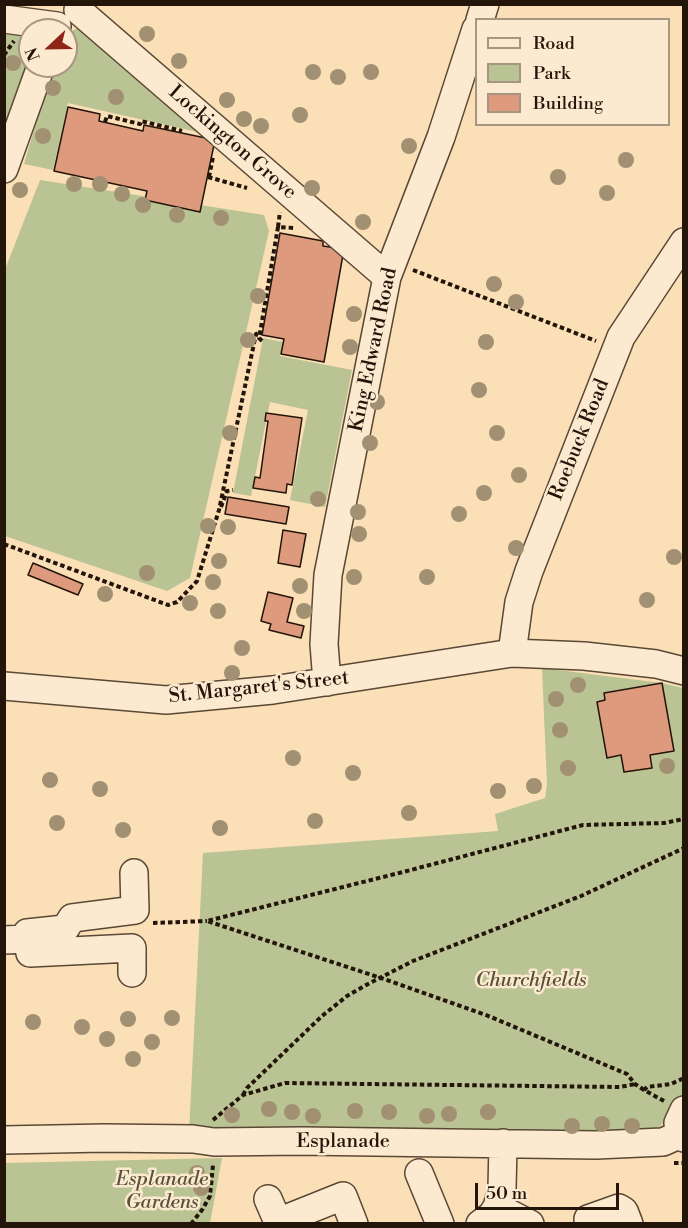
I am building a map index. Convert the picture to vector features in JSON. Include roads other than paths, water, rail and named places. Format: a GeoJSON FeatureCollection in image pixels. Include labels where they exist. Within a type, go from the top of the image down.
{"type":"FeatureCollection","features":[{"type":"Feature","properties":{"kind":"street","name":"Lockington Grove"},"geometry":{"type":"LineString","coordinates":[[78,26],[390,269]]}},
{"type":"Feature","properties":{"kind":"street","name":"King Edward Road"},"geometry":{"type":"LineString","coordinates":[[327,682],[324,644],[328,575],[390,269],[441,137],[475,35]]}},
{"type":"Feature","properties":{"kind":"street"},"geometry":{"type":"LineString","coordinates":[[4,169],[37,78]]}},
{"type":"Feature","properties":{"kind":"street","name":"Roebuck Road"},"geometry":{"type":"LineString","coordinates":[[512,653],[519,602],[529,571],[621,337],[684,242]]}},
{"type":"Feature","properties":{"kind":"street","name":"St. Margaret's Street"},"geometry":{"type":"LineString","coordinates":[[4,686],[166,700],[261,692],[512,653],[584,656],[656,664],[684,671]]}},
{"type":"Feature","properties":{"kind":"street"},"geometry":{"type":"LineString","coordinates":[[132,973],[132,948],[30,953],[16,940],[27,933],[65,929],[72,918],[135,910],[134,873]]}},
{"type":"Feature","properties":{"kind":"street","name":"Esplanade"},"geometry":{"type":"LineString","coordinates":[[4,1140],[104,1138],[596,1145],[663,1142],[683,1127]]}},
{"type":"Feature","properties":{"kind":"street"},"geometry":{"type":"LineString","coordinates":[[503,1143],[502,1189],[488,1215],[530,1224]]}},
{"type":"Feature","properties":{"kind":"street"},"geometry":{"type":"LineString","coordinates":[[419,1173],[440,1224]]}},
{"type":"Feature","properties":{"kind":"street"},"geometry":{"type":"LineString","coordinates":[[268,1199],[278,1222],[343,1196],[354,1224]]}},
{"type":"Feature","properties":{"kind":"street"},"geometry":{"type":"LineString","coordinates":[[588,1219],[620,1208],[624,1211],[628,1224]]}},
{"type":"Feature","properties":{"kind":"park label","name":"Churchfields"},"geometry":{"type":"Point","coordinates":[531,981]}},
{"type":"Feature","properties":{"kind":"park label","name":"Esplanade Gardens"},"geometry":{"type":"Point","coordinates":[162,1192]}}]}
